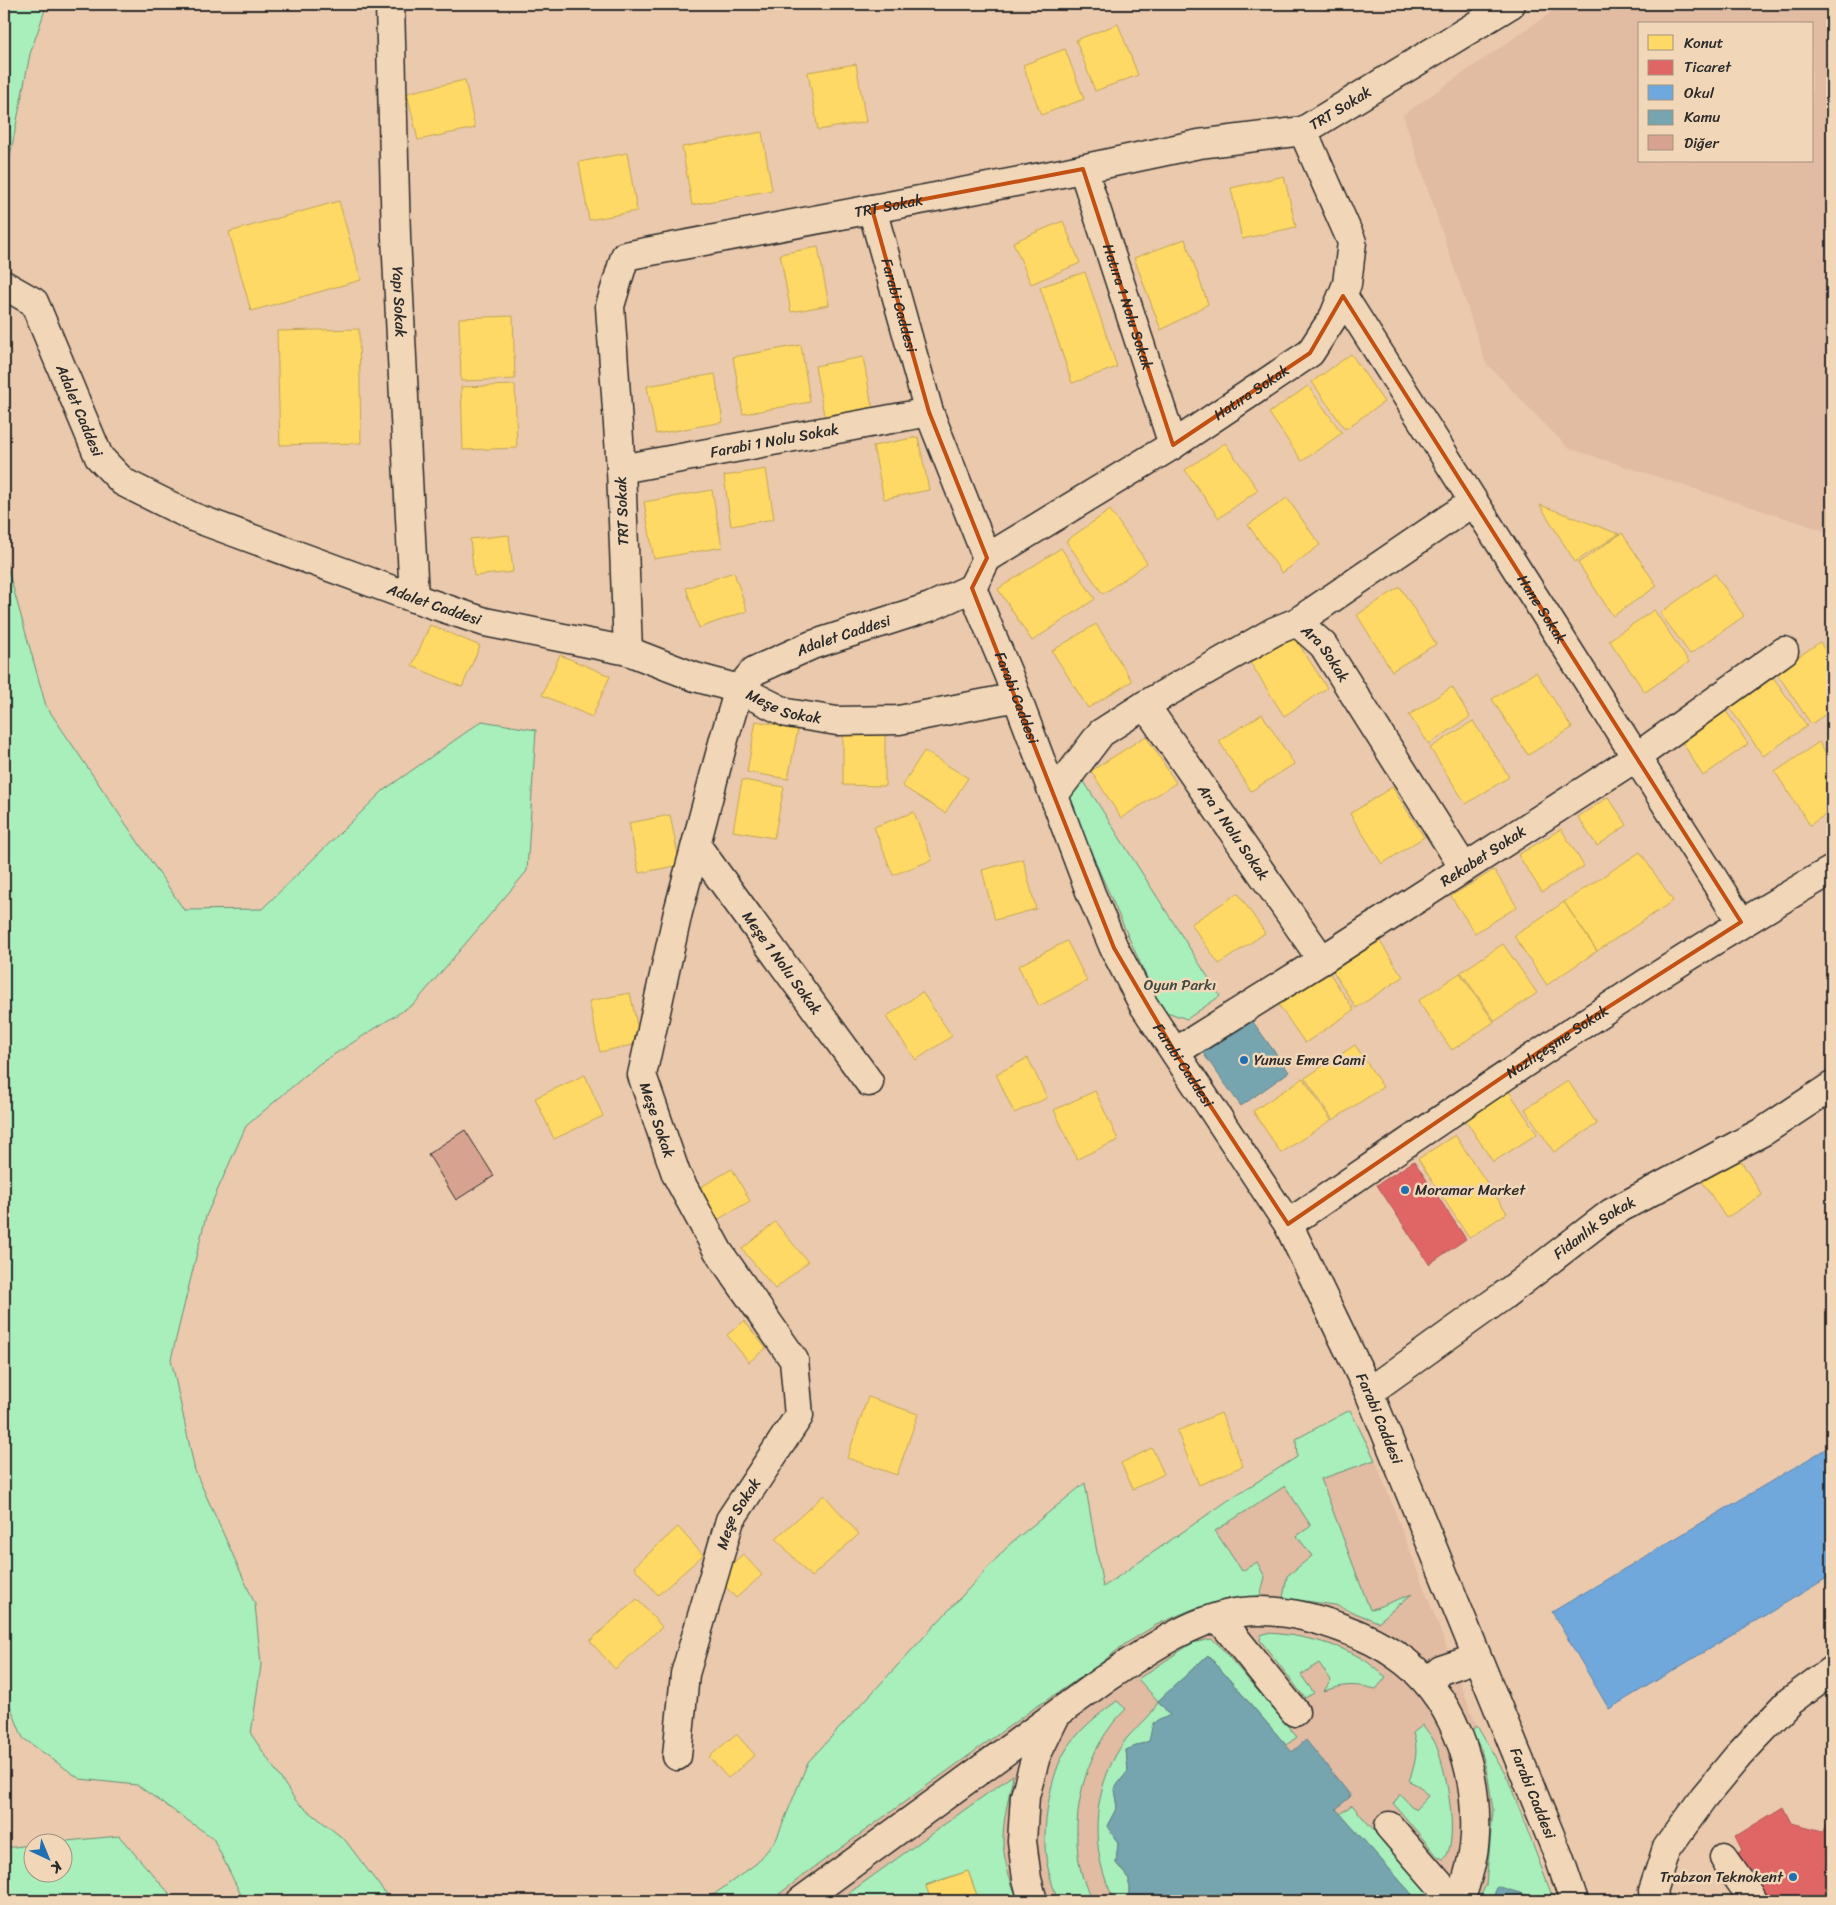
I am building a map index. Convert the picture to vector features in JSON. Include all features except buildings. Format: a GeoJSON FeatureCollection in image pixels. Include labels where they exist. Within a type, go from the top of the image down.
{"type":"FeatureCollection","features":[{"type":"Feature","properties":{"kind":"street","name":"Yapı Sokak"},"geometry":{"type":"LineString","coordinates":[[390,4],[397,247],[414,598]]}},
{"type":"Feature","properties":{"kind":"street","name":"TRT Sokak"},"geometry":{"type":"LineString","coordinates":[[628,651],[621,469],[610,306],[625,256],[1082,169],[1199,144],[1303,131],[1511,4]]}},
{"type":"Feature","properties":{"kind":"street","name":"Hatıra Sokak"},"geometry":{"type":"LineString","coordinates":[[987,558],[1173,444],[1310,353],[1334,316],[1348,284],[1352,242],[1303,131]]}},
{"type":"Feature","properties":{"kind":"street","name":"Hatıra 1 Nolu Sokak"},"geometry":{"type":"LineString","coordinates":[[1082,169],[1173,444]]}},
{"type":"Feature","properties":{"kind":"street","name":"Farabi Caddesi"},"geometry":{"type":"LineString","coordinates":[[872,209],[930,412],[987,558]]}},
{"type":"Feature","properties":{"kind":"street","name":"Adalet Caddesi"},"geometry":{"type":"LineString","coordinates":[[4,285],[34,302],[99,457],[124,482],[193,517],[485,622],[628,651],[695,677],[739,689],[754,671],[812,645],[930,607],[972,588]]}},
{"type":"Feature","properties":{"kind":"street","name":"Hane Sokak"},"geometry":{"type":"LineString","coordinates":[[1342,296],[1635,758],[1742,922]]}},
{"type":"Feature","properties":{"kind":"street","name":"Farabi 1 Nolu Sokak"},"geometry":{"type":"LineString","coordinates":[[621,469],[930,412]]}},
{"type":"Feature","properties":{"kind":"street"},"geometry":{"type":"LineString","coordinates":[[1297,622],[1473,502]]}},
{"type":"Feature","properties":{"kind":"street"},"geometry":{"type":"LineString","coordinates":[[972,588],[987,558]]}},
{"type":"Feature","properties":{"kind":"street","name":"Farabi Caddesi"},"geometry":{"type":"LineString","coordinates":[[972,588],[1114,948],[1143,1004],[1288,1224],[1369,1392],[1559,1857],[1574,1901]]}},
{"type":"Feature","properties":{"kind":"street","name":"Ara Sokak"},"geometry":{"type":"LineString","coordinates":[[1054,795],[1101,733],[1145,705],[1274,631],[1297,622],[1323,645],[1464,868]]}},
{"type":"Feature","properties":{"kind":"street","name":"Rekabet Sokak"},"geometry":{"type":"LineString","coordinates":[[1175,1052],[1322,960],[1635,758],[1784,651]]}},
{"type":"Feature","properties":{"kind":"street","name":"Meşe Sokak"},"geometry":{"type":"LineString","coordinates":[[677,1756],[685,1674],[730,1520],[799,1416],[794,1360],[718,1252],[676,1174],[642,1075],[678,912],[739,689],[787,713],[837,721],[900,720],[1016,697]]}},
{"type":"Feature","properties":{"kind":"street","name":"Ara 1 Nolu Sokak"},"geometry":{"type":"LineString","coordinates":[[1145,705],[1322,960]]}},
{"type":"Feature","properties":{"kind":"street","name":"Meşe 1 Nolu Sokak"},"geometry":{"type":"LineString","coordinates":[[696,845],[868,1082]]}},
{"type":"Feature","properties":{"kind":"street","name":"Nazlıçeşme Sokak"},"geometry":{"type":"LineString","coordinates":[[1288,1224],[1552,1044],[1742,922],[1832,870]]}},
{"type":"Feature","properties":{"kind":"street","name":"Fidanlık Sokak"},"geometry":{"type":"LineString","coordinates":[[1369,1392],[1503,1296],[1611,1213],[1764,1130],[1832,1086]]}},
{"type":"Feature","properties":{"kind":"street"},"geometry":{"type":"LineString","coordinates":[[801,1901],[1057,1713],[1154,1646],[1201,1623],[1240,1612],[1274,1611],[1324,1621],[1367,1638],[1398,1655],[1426,1682],[1456,1729],[1466,1758],[1474,1791],[1475,1836],[1469,1876],[1460,1901]]}},
{"type":"Feature","properties":{"kind":"street"},"geometry":{"type":"LineString","coordinates":[[1219,1618],[1295,1712]]}},
{"type":"Feature","properties":{"kind":"street"},"geometry":{"type":"LineString","coordinates":[[1426,1682],[1441,1670],[1478,1658]]}},
{"type":"Feature","properties":{"kind":"street"},"geometry":{"type":"LineString","coordinates":[[1655,1901],[1653,1891],[1667,1848],[1738,1756],[1790,1702],[1832,1670]]}},
{"type":"Feature","properties":{"kind":"street"},"geometry":{"type":"LineString","coordinates":[[1033,1901],[1022,1840],[1025,1796],[1036,1756],[1057,1713]]}},
{"type":"Feature","properties":{"kind":"street"},"geometry":{"type":"LineString","coordinates":[[1389,1826],[1454,1901]]}},
{"type":"Feature","properties":{"kind":"street"},"geometry":{"type":"LineString","coordinates":[[1724,1858],[1754,1901]]}},
{"type":"Feature","properties":{"kind":"highlighted area"},"geometry":{"type":"Polygon","coordinates":[[[1083,169],[1173,445],[1310,353],[1343,296],[1741,922],[1552,1043],[1288,1224],[1175,1052],[1114,948],[972,588],[987,558],[929,412],[872,209],[1083,169]]]}},
{"type":"Feature","properties":{"kind":"shaded area"},"geometry":{"type":"Polygon","coordinates":[[[1563,4],[1832,4],[1832,533],[1568,448],[1486,363],[1403,115],[1563,4]]]}},
{"type":"Feature","properties":{"kind":"shaded area"},"geometry":{"type":"Polygon","coordinates":[[[1350,1410],[1371,1449],[1479,1732],[1508,1779],[1554,1901],[705,1901],[757,1863],[776,1840],[808,1762],[1011,1543],[1085,1483],[1103,1587],[1236,1495],[1297,1457],[1296,1439],[1350,1410]]]}},
{"type":"Feature","properties":{"kind":"green space"},"geometry":{"type":"Polygon","coordinates":[[[4,4],[47,4],[30,54],[4,187],[4,4]]]}},
{"type":"Feature","properties":{"kind":"green space"},"geometry":{"type":"Polygon","coordinates":[[[4,555],[46,706],[184,910],[262,909],[384,790],[482,721],[536,730],[527,871],[415,1003],[319,1064],[246,1126],[206,1216],[171,1359],[195,1471],[255,1604],[261,1665],[251,1734],[296,1801],[345,1840],[391,1901],[244,1901],[213,1838],[137,1785],[80,1779],[23,1738],[4,1691],[4,555]]]}},
{"type":"Feature","properties":{"kind":"green space","name":"Oyun Parkı"},"geometry":{"type":"Polygon","coordinates":[[[1083,780],[1220,996],[1187,1019],[1161,1010],[1066,796],[1083,780]]]}},
{"type":"Feature","properties":{"kind":"green space"},"geometry":{"type":"Polygon","coordinates":[[[1350,1410],[1375,1460],[1321,1479],[1370,1610],[1412,1594],[1378,1622],[1335,1605],[1283,1598],[1287,1576],[1312,1556],[1297,1536],[1311,1526],[1285,1486],[1215,1531],[1242,1571],[1257,1562],[1265,1577],[1260,1596],[1227,1599],[1193,1609],[1156,1625],[1125,1644],[1095,1668],[1033,1709],[805,1874],[773,1901],[705,1901],[757,1863],[776,1840],[808,1762],[1011,1543],[1085,1483],[1103,1587],[1236,1495],[1297,1457],[1296,1439],[1350,1410]]]}},
{"type":"Feature","properties":{"kind":"green space"},"geometry":{"type":"Polygon","coordinates":[[[1267,1633],[1303,1637],[1340,1648],[1364,1660],[1386,1677],[1376,1689],[1350,1686],[1324,1691],[1331,1680],[1319,1663],[1301,1675],[1314,1693],[1305,1698],[1260,1640],[1261,1635],[1267,1633]]]}},
{"type":"Feature","properties":{"kind":"green space"},"geometry":{"type":"Polygon","coordinates":[[[1211,1639],[1218,1644],[1297,1737],[1286,1745],[1208,1655],[1158,1701],[1138,1679],[1192,1643],[1211,1639]]]}},
{"type":"Feature","properties":{"kind":"green space"},"geometry":{"type":"Polygon","coordinates":[[[1117,1701],[1126,1709],[1111,1726],[1092,1759],[1085,1777],[1078,1815],[1078,1854],[1081,1872],[1091,1901],[1058,1901],[1048,1868],[1045,1846],[1046,1819],[1054,1777],[1063,1755],[1074,1739],[1094,1719],[1117,1701]]]}},
{"type":"Feature","properties":{"kind":"green space"},"geometry":{"type":"Polygon","coordinates":[[[1158,1701],[1170,1715],[1149,1741],[1126,1750],[1128,1771],[1114,1789],[1117,1807],[1107,1826],[1118,1843],[1116,1863],[1129,1879],[1129,1897],[1136,1901],[1115,1901],[1101,1863],[1097,1822],[1099,1802],[1104,1782],[1122,1745],[1151,1714],[1158,1701]]]}},
{"type":"Feature","properties":{"kind":"green space"},"geometry":{"type":"Polygon","coordinates":[[[1423,1725],[1433,1739],[1443,1765],[1450,1801],[1451,1836],[1449,1850],[1444,1859],[1438,1857],[1394,1804],[1400,1794],[1415,1810],[1428,1796],[1419,1786],[1409,1781],[1416,1757],[1413,1733],[1423,1725]]]}},
{"type":"Feature","properties":{"kind":"green space"},"geometry":{"type":"Polygon","coordinates":[[[1477,1726],[1508,1779],[1554,1901],[1478,1901],[1486,1885],[1493,1810],[1481,1749],[1471,1731],[1477,1726]]]}},
{"type":"Feature","properties":{"kind":"green space"},"geometry":{"type":"Polygon","coordinates":[[[1013,1775],[1005,1819],[1003,1845],[1005,1859],[1018,1901],[991,1901],[990,1899],[979,1901],[968,1871],[926,1885],[931,1901],[838,1901],[1013,1775]]]}},
{"type":"Feature","properties":{"kind":"green space"},"geometry":{"type":"Polygon","coordinates":[[[1352,1805],[1435,1901],[1418,1901],[1340,1814],[1352,1805]]]}},
{"type":"Feature","properties":{"kind":"green space"},"geometry":{"type":"Polygon","coordinates":[[[119,1836],[176,1901],[4,1901],[4,1848],[22,1846],[22,1882],[72,1882],[72,1840],[119,1836]]]}},
{"type":"Feature","properties":{"kind":"place","name":"Yunus Emre Cami"},"geometry":{"type":"Point","coordinates":[1244,1060]}},
{"type":"Feature","properties":{"kind":"place","name":"Moramar Market"},"geometry":{"type":"Point","coordinates":[1405,1190]}},
{"type":"Feature","properties":{"kind":"place","name":"Trabzon Teknokent"},"geometry":{"type":"Point","coordinates":[1793,1877]}}]}
